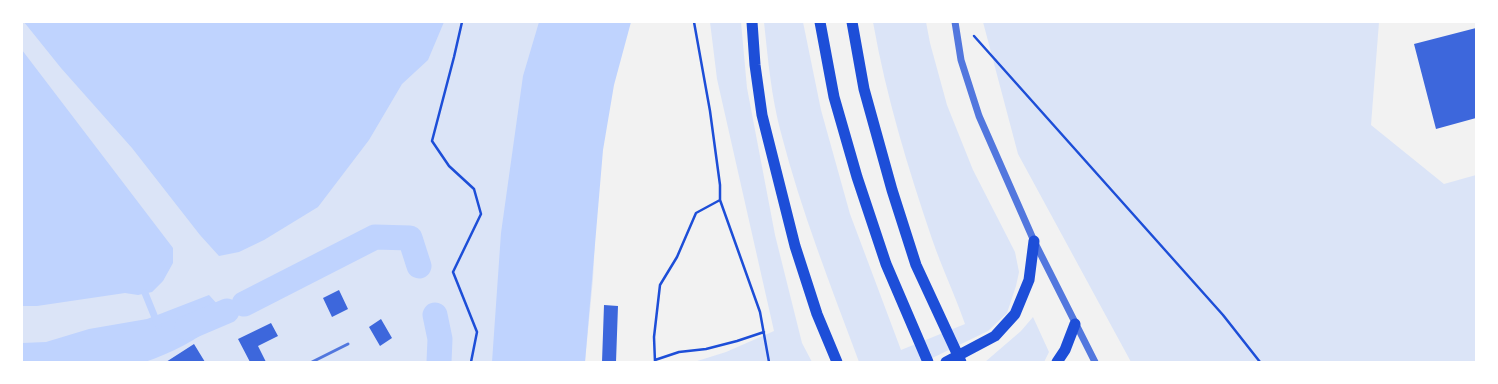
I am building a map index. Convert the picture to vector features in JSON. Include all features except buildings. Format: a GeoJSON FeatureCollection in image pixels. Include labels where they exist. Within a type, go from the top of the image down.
{"type":"FeatureCollection","features":[{"type":"Feature","properties":{"kind":"highway"},"geometry":{"type":"LineString","coordinates":[[752,22],[755,65],[762,115],[795,246],[817,314],[837,362]]}},
{"type":"Feature","properties":{"kind":"highway"},"geometry":{"type":"LineString","coordinates":[[820,22],[834,98],[857,177],[886,264],[928,362]]}},
{"type":"Feature","properties":{"kind":"highway"},"geometry":{"type":"LineString","coordinates":[[852,22],[864,89],[892,190],[916,264],[961,362]]}},
{"type":"Feature","properties":{"kind":"highway"},"geometry":{"type":"LineString","coordinates":[[946,362],[995,336],[1015,314],[1029,280],[1034,241]]}},
{"type":"Feature","properties":{"kind":"highway"},"geometry":{"type":"LineString","coordinates":[[1057,362],[1065,350],[1075,324]]}},
{"type":"Feature","properties":{"kind":"street"},"geometry":{"type":"LineString","coordinates":[[955,22],[961,60],[979,116],[1034,241],[1095,362]]}},
{"type":"Feature","properties":{"kind":"lane"},"geometry":{"type":"LineString","coordinates":[[312,362],[348,344]]}},
{"type":"Feature","properties":{"kind":"path"},"geometry":{"type":"LineString","coordinates":[[462,22],[432,141],[450,166],[474,189],[481,214],[453,272],[478,332],[471,362]]}},
{"type":"Feature","properties":{"kind":"path"},"geometry":{"type":"LineString","coordinates":[[694,22],[710,111],[720,185],[720,200],[760,312],[769,362]]}},
{"type":"Feature","properties":{"kind":"path"},"geometry":{"type":"LineString","coordinates":[[972,34],[1223,315],[1260,362]]}},
{"type":"Feature","properties":{"kind":"path"},"geometry":{"type":"LineString","coordinates":[[720,200],[696,213],[677,257],[660,285],[654,337],[655,361],[679,352],[706,349],[764,332]]}},
{"type":"Feature","properties":{"kind":"shaded area"},"geometry":{"type":"Polygon","coordinates":[[[22,22],[617,22],[602,104],[593,279],[585,362],[22,362],[22,22]]]}},
{"type":"Feature","properties":{"kind":"shaded area"},"geometry":{"type":"Polygon","coordinates":[[[710,22],[741,22],[747,88],[775,235],[802,343],[812,362],[694,362],[726,352],[774,331],[717,79],[710,22]]]}},
{"type":"Feature","properties":{"kind":"shaded area"},"geometry":{"type":"Polygon","coordinates":[[[764,22],[803,22],[821,110],[850,214],[901,350],[965,324],[932,239],[914,186],[884,77],[873,22],[926,22],[930,43],[947,105],[973,170],[1015,252],[1019,272],[1007,313],[988,331],[924,362],[859,362],[817,248],[789,162],[781,133],[770,78],[764,22]]]}},
{"type":"Feature","properties":{"kind":"shaded area"},"geometry":{"type":"Polygon","coordinates":[[[983,22],[1379,22],[1371,125],[1444,184],[1476,175],[1476,362],[1131,362],[1018,154],[983,22]]]}},
{"type":"Feature","properties":{"kind":"shaded area"},"geometry":{"type":"Polygon","coordinates":[[[1033,317],[1049,352],[1044,362],[985,362],[1021,331],[1033,317]]]}},
{"type":"Feature","properties":{"kind":"water"},"geometry":{"type":"Polygon","coordinates":[[[24,22],[444,22],[428,60],[402,84],[369,140],[318,207],[264,240],[239,252],[219,256],[200,235],[132,148],[61,68],[24,22]]]}},
{"type":"Feature","properties":{"kind":"water"},"geometry":{"type":"Polygon","coordinates":[[[539,22],[631,22],[614,85],[603,150],[585,362],[492,362],[501,233],[523,76],[539,22]]]}},
{"type":"Feature","properties":{"kind":"water"},"geometry":{"type":"Polygon","coordinates":[[[22,50],[173,248],[173,263],[163,281],[152,292],[138,295],[125,293],[37,306],[22,306],[22,50]]]}},
{"type":"Feature","properties":{"kind":"water"},"geometry":{"type":"Polygon","coordinates":[[[209,295],[219,306],[219,322],[202,335],[184,345],[145,362],[22,362],[22,343],[46,342],[89,329],[147,319],[209,295]]]}},
{"type":"Feature","properties":{"kind":"waterway"},"geometry":{"type":"LineString","coordinates":[[244,304],[375,237],[410,238],[419,266]]}},
{"type":"Feature","properties":{"kind":"waterway"},"geometry":{"type":"LineString","coordinates":[[145,293],[158,325]]}},
{"type":"Feature","properties":{"kind":"waterway"},"geometry":{"type":"LineString","coordinates":[[187,328],[227,311]]}},
{"type":"Feature","properties":{"kind":"waterway"},"geometry":{"type":"LineString","coordinates":[[435,315],[440,339],[439,362]]}}]}
